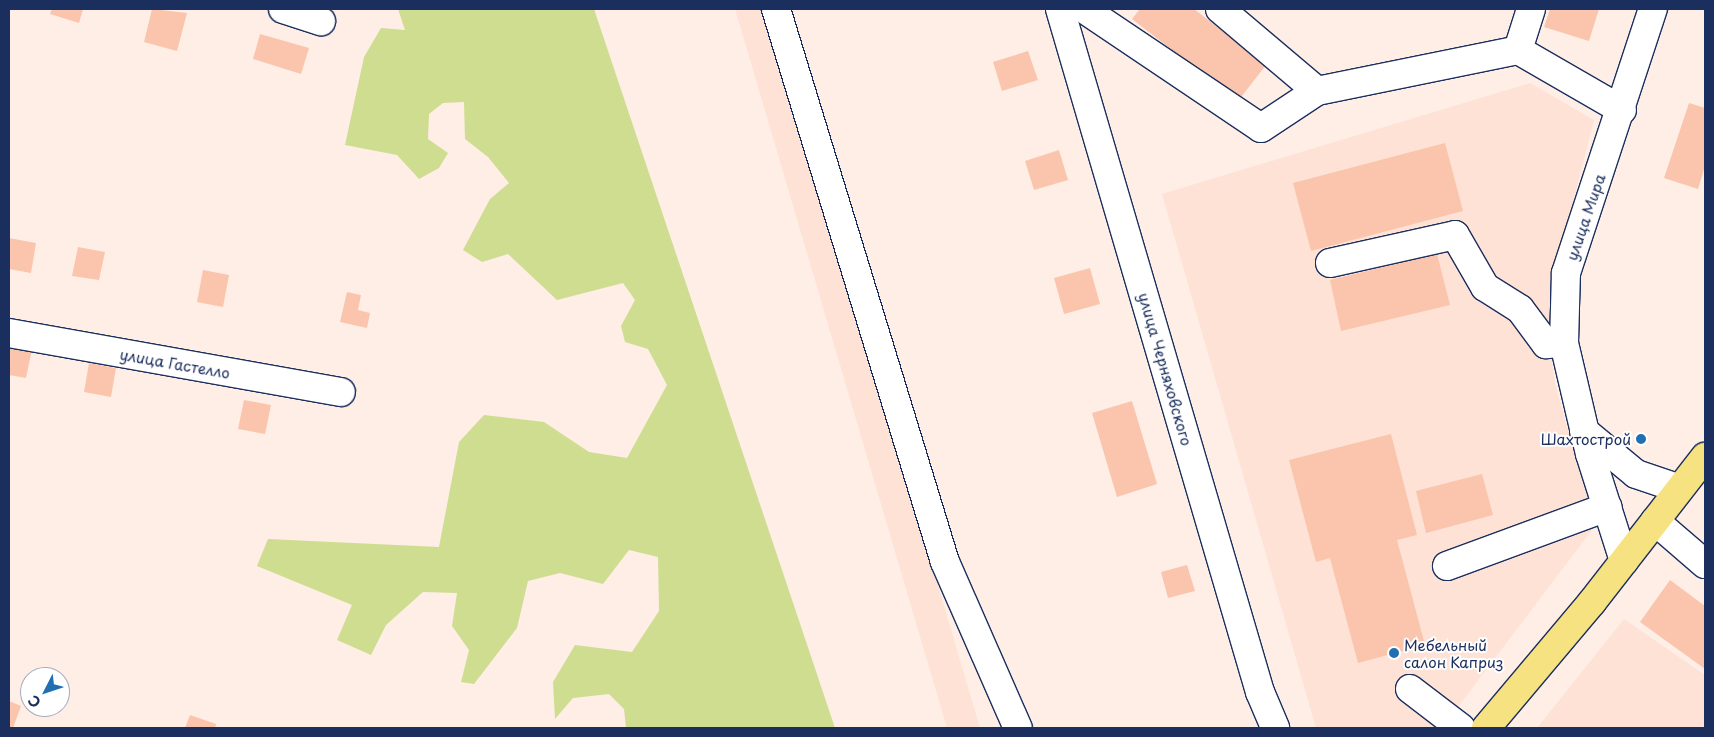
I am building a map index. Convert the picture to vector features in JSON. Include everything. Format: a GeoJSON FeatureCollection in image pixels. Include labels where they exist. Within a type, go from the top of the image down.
{"type":"FeatureCollection","features":[{"type":"Feature","properties":{"kind":"main road"},"geometry":{"type":"LineString","coordinates":[[1486,728],[1624,561],[1705,457]]}},
{"type":"Feature","properties":{"kind":"street"},"geometry":{"type":"LineString","coordinates":[[283,9],[321,21]]}},
{"type":"Feature","properties":{"kind":"street"},"geometry":{"type":"LineString","coordinates":[[776,9],[946,562],[1018,728]]}},
{"type":"Feature","properties":{"kind":"street","name":"улица Черняховского"},"geometry":{"type":"LineString","coordinates":[[1060,9],[1260,692],[1275,728]]}},
{"type":"Feature","properties":{"kind":"street"},"geometry":{"type":"LineString","coordinates":[[1084,9],[1261,128],[1317,91],[1518,50],[1622,110]]}},
{"type":"Feature","properties":{"kind":"street"},"geometry":{"type":"LineString","coordinates":[[1220,9],[1317,91]]}},
{"type":"Feature","properties":{"kind":"street"},"geometry":{"type":"LineString","coordinates":[[1518,50],[1531,9]]}},
{"type":"Feature","properties":{"kind":"street","name":"улица Мира"},"geometry":{"type":"LineString","coordinates":[[1624,561],[1584,431],[1564,343],[1566,274],[1622,110],[1653,9]]}},
{"type":"Feature","properties":{"kind":"street"},"geometry":{"type":"LineString","coordinates":[[1330,263],[1455,235],[1484,287],[1520,309],[1546,344],[1564,343]]}},
{"type":"Feature","properties":{"kind":"street","name":"улица Гастелло"},"geometry":{"type":"LineString","coordinates":[[9,333],[341,392]]}},
{"type":"Feature","properties":{"kind":"street"},"geometry":{"type":"LineString","coordinates":[[1584,431],[1636,474],[1680,489]]}},
{"type":"Feature","properties":{"kind":"street"},"geometry":{"type":"LineString","coordinates":[[1447,566],[1607,508]]}},
{"type":"Feature","properties":{"kind":"street"},"geometry":{"type":"LineString","coordinates":[[1655,521],[1705,564]]}},
{"type":"Feature","properties":{"kind":"street"},"geometry":{"type":"LineString","coordinates":[[1410,689],[1461,728]]}},
{"type":"Feature","properties":{"kind":"shaded area"},"geometry":{"type":"Polygon","coordinates":[[[735,9],[768,9],[980,728],[947,728],[735,9]]]}},
{"type":"Feature","properties":{"kind":"shaded area"},"geometry":{"type":"Polygon","coordinates":[[[1530,83],[1594,120],[1556,268],[1549,343],[1555,384],[1572,445],[1604,514],[1442,728],[1316,728],[1162,194],[1530,83]]]}},
{"type":"Feature","properties":{"kind":"shaded area"},"geometry":{"type":"Polygon","coordinates":[[[1624,619],[1705,675],[1705,728],[1537,728],[1624,619]]]}},
{"type":"Feature","properties":{"kind":"green space"},"geometry":{"type":"Polygon","coordinates":[[[398,9],[594,9],[835,728],[626,728],[624,709],[609,694],[573,698],[555,719],[553,682],[575,645],[632,652],[659,611],[658,557],[629,550],[603,584],[560,573],[528,581],[517,628],[474,684],[461,682],[469,650],[452,626],[457,593],[423,592],[386,625],[371,655],[337,640],[352,605],[257,566],[268,539],[439,547],[459,442],[484,415],[544,422],[589,452],[627,458],[667,385],[648,349],[625,342],[621,326],[635,300],[623,283],[557,300],[508,254],[482,262],[463,250],[490,199],[509,183],[488,157],[465,139],[464,102],[443,103],[429,114],[428,139],[448,153],[439,168],[419,179],[397,155],[345,145],[364,57],[381,28],[405,30],[398,9]]]}},
{"type":"Feature","properties":{"kind":"building"},"geometry":{"type":"Polygon","coordinates":[[[52,9],[83,9],[79,23],[50,14],[52,9]]]}},
{"type":"Feature","properties":{"kind":"building"},"geometry":{"type":"Polygon","coordinates":[[[152,9],[187,13],[177,51],[144,42],[152,9]]]}},
{"type":"Feature","properties":{"kind":"building"},"geometry":{"type":"Polygon","coordinates":[[[1140,9],[1194,9],[1266,65],[1238,101],[1132,19],[1140,9]]]}},
{"type":"Feature","properties":{"kind":"building"},"geometry":{"type":"Polygon","coordinates":[[[1550,9],[1599,9],[1589,41],[1544,27],[1550,9]]]}},
{"type":"Feature","properties":{"kind":"building"},"geometry":{"type":"Polygon","coordinates":[[[260,34],[309,48],[301,74],[253,59],[260,34]]]}},
{"type":"Feature","properties":{"kind":"building"},"geometry":{"type":"Polygon","coordinates":[[[1028,51],[1038,80],[1002,91],[993,62],[1028,51]]]}},
{"type":"Feature","properties":{"kind":"building"},"geometry":{"type":"Polygon","coordinates":[[[1689,103],[1705,108],[1705,166],[1698,189],[1664,178],[1689,103]]]}},
{"type":"Feature","properties":{"kind":"building"},"geometry":{"type":"Polygon","coordinates":[[[1445,143],[1463,211],[1311,251],[1293,183],[1445,143]]]}},
{"type":"Feature","properties":{"kind":"building"},"geometry":{"type":"Polygon","coordinates":[[[1059,150],[1068,180],[1034,190],[1025,161],[1059,150]]]}},
{"type":"Feature","properties":{"kind":"building"},"geometry":{"type":"Polygon","coordinates":[[[9,238],[36,243],[31,273],[9,269],[9,238]]]}},
{"type":"Feature","properties":{"kind":"building"},"geometry":{"type":"Polygon","coordinates":[[[78,247],[105,252],[99,280],[72,276],[78,247]]]}},
{"type":"Feature","properties":{"kind":"building"},"geometry":{"type":"Polygon","coordinates":[[[1437,254],[1450,305],[1341,331],[1330,280],[1437,254]]]}},
{"type":"Feature","properties":{"kind":"building"},"geometry":{"type":"Polygon","coordinates":[[[1090,268],[1100,304],[1064,314],[1054,278],[1090,268]]]}},
{"type":"Feature","properties":{"kind":"building"},"geometry":{"type":"Polygon","coordinates":[[[203,270],[229,275],[223,307],[197,302],[203,270]]]}},
{"type":"Feature","properties":{"kind":"building"},"geometry":{"type":"Polygon","coordinates":[[[347,292],[361,295],[358,310],[370,313],[367,328],[340,322],[347,292]]]}},
{"type":"Feature","properties":{"kind":"building"},"geometry":{"type":"Polygon","coordinates":[[[9,345],[32,349],[26,378],[9,375],[9,345]]]}},
{"type":"Feature","properties":{"kind":"building"},"geometry":{"type":"Polygon","coordinates":[[[89,363],[116,368],[111,397],[84,392],[89,363]]]}},
{"type":"Feature","properties":{"kind":"building"},"geometry":{"type":"Polygon","coordinates":[[[244,400],[271,405],[265,434],[238,429],[244,400]]]}},
{"type":"Feature","properties":{"kind":"building"},"geometry":{"type":"Polygon","coordinates":[[[1132,401],[1157,484],[1117,497],[1092,413],[1132,401]]]}},
{"type":"Feature","properties":{"kind":"building"},"geometry":{"type":"Polygon","coordinates":[[[1391,434],[1417,535],[1397,540],[1425,645],[1358,663],[1330,558],[1316,562],[1289,460],[1391,434]]]}},
{"type":"Feature","properties":{"kind":"building"},"geometry":{"type":"Polygon","coordinates":[[[1482,474],[1493,515],[1426,533],[1416,491],[1482,474]]]}},
{"type":"Feature","properties":{"kind":"building"},"geometry":{"type":"Polygon","coordinates":[[[1187,565],[1195,591],[1168,598],[1161,572],[1187,565]]]}},
{"type":"Feature","properties":{"kind":"building"},"geometry":{"type":"Polygon","coordinates":[[[1670,580],[1705,606],[1705,669],[1640,622],[1670,580]]]}},
{"type":"Feature","properties":{"kind":"building"},"geometry":{"type":"Polygon","coordinates":[[[9,701],[20,706],[20,709],[13,728],[9,728],[9,701]]]}},
{"type":"Feature","properties":{"kind":"building"},"geometry":{"type":"Polygon","coordinates":[[[190,715],[216,724],[215,728],[185,728],[190,715]]]}},
{"type":"Feature","properties":{"kind":"place","name":"Шахтострой"},"geometry":{"type":"Point","coordinates":[1641,439]}},
{"type":"Feature","properties":{"kind":"place","name":"Мебельный салон Каприз"},"geometry":{"type":"Point","coordinates":[1394,653]}}]}
